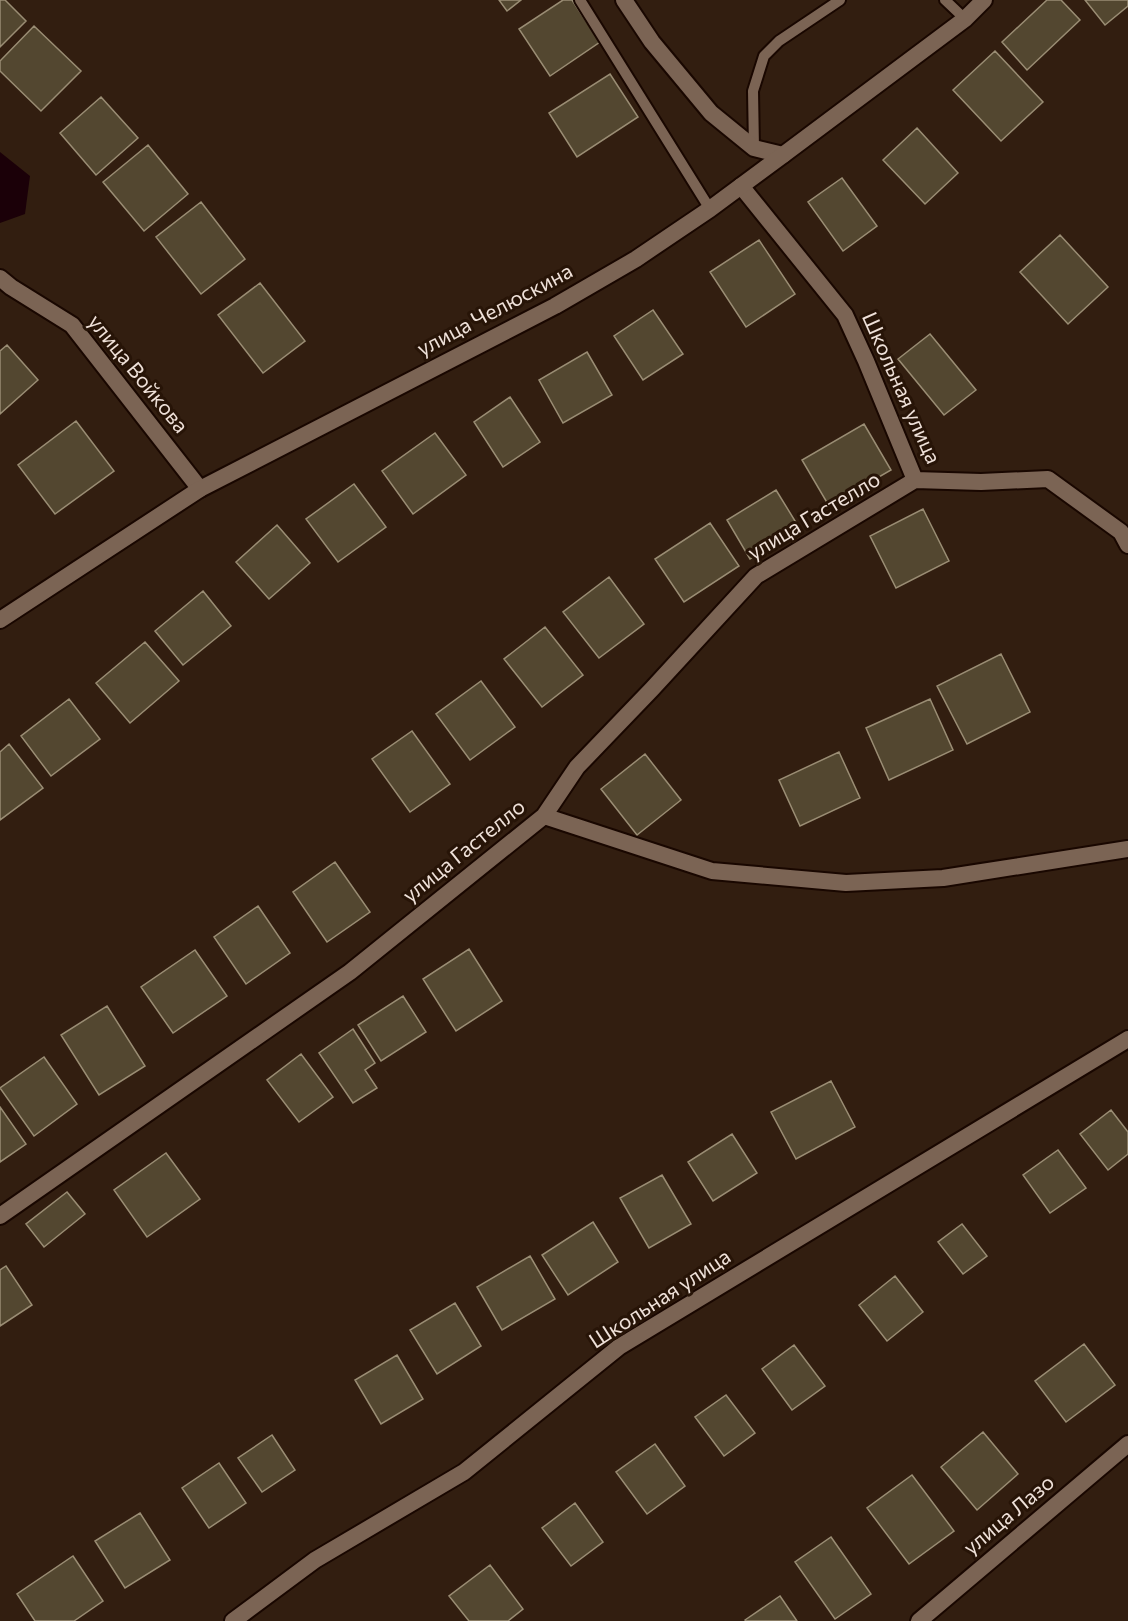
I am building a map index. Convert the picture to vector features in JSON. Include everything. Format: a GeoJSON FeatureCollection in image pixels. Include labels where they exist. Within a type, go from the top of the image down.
{"type":"FeatureCollection","features":[{"type":"Feature","properties":{"kind":"street"},"geometry":{"type":"LineString","coordinates":[[624,0],[652,42],[711,113],[754,148],[783,155]]}},
{"type":"Feature","properties":{"kind":"street","name":"улица Челюскина"},"geometry":{"type":"LineString","coordinates":[[0,620],[200,489],[555,306],[636,259],[710,209],[783,155],[964,19],[984,0]]}},
{"type":"Feature","properties":{"kind":"street","name":"Школьная улица"},"geometry":{"type":"LineString","coordinates":[[741,186],[845,315],[915,480],[981,482],[1048,479],[1121,532],[1128,544]]}},
{"type":"Feature","properties":{"kind":"street","name":"улица Войкова"},"geometry":{"type":"LineString","coordinates":[[0,278],[11,288],[72,325],[200,489]]}},
{"type":"Feature","properties":{"kind":"street","name":"улица Гастелло"},"geometry":{"type":"LineString","coordinates":[[0,1216],[350,972],[544,816],[577,767],[756,576],[915,480]]}},
{"type":"Feature","properties":{"kind":"street"},"geometry":{"type":"LineString","coordinates":[[544,816],[712,871],[846,884],[943,878],[1128,849]]}},
{"type":"Feature","properties":{"kind":"street","name":"Школьная улица"},"geometry":{"type":"LineString","coordinates":[[233,1621],[315,1560],[464,1472],[619,1347],[1128,1039]]}},
{"type":"Feature","properties":{"kind":"street","name":"улица Лазо"},"geometry":{"type":"LineString","coordinates":[[919,1621],[1128,1444]]}},
{"type":"Feature","properties":{"kind":"lane"},"geometry":{"type":"LineString","coordinates":[[580,0],[710,209]]}},
{"type":"Feature","properties":{"kind":"lane"},"geometry":{"type":"LineString","coordinates":[[754,148],[753,91],[764,56],[779,41],[840,0]]}},
{"type":"Feature","properties":{"kind":"lane"},"geometry":{"type":"LineString","coordinates":[[945,0],[964,19]]}},
{"type":"Feature","properties":{"kind":"shaded area"},"geometry":{"type":"Polygon","coordinates":[[[0,152],[30,176],[25,214],[0,223],[0,152]]]}},
{"type":"Feature","properties":{"kind":"building"},"geometry":{"type":"Polygon","coordinates":[[[0,0],[5,0],[26,21],[0,47],[0,0]]]}},
{"type":"Feature","properties":{"kind":"building"},"geometry":{"type":"Polygon","coordinates":[[[499,0],[521,0],[507,11],[499,0]]]}},
{"type":"Feature","properties":{"kind":"building"},"geometry":{"type":"Polygon","coordinates":[[[563,0],[572,0],[600,42],[550,76],[519,29],[563,0]]]}},
{"type":"Feature","properties":{"kind":"building"},"geometry":{"type":"Polygon","coordinates":[[[1047,0],[1061,0],[1080,20],[1027,70],[1002,42],[1047,0]]]}},
{"type":"Feature","properties":{"kind":"building"},"geometry":{"type":"Polygon","coordinates":[[[1085,0],[1128,0],[1128,6],[1105,25],[1085,0]]]}},
{"type":"Feature","properties":{"kind":"building"},"geometry":{"type":"Polygon","coordinates":[[[34,26],[81,71],[41,111],[0,71],[0,61],[34,26]]]}},
{"type":"Feature","properties":{"kind":"building"},"geometry":{"type":"Polygon","coordinates":[[[995,51],[1043,102],[1001,141],[953,90],[995,51]]]}},
{"type":"Feature","properties":{"kind":"building"},"geometry":{"type":"Polygon","coordinates":[[[610,74],[638,117],[577,157],[549,113],[610,74]]]}},
{"type":"Feature","properties":{"kind":"building"},"geometry":{"type":"Polygon","coordinates":[[[101,97],[138,138],[96,175],[60,133],[101,97]]]}},
{"type":"Feature","properties":{"kind":"building"},"geometry":{"type":"Polygon","coordinates":[[[917,128],[958,173],[925,204],[883,160],[917,128]]]}},
{"type":"Feature","properties":{"kind":"building"},"geometry":{"type":"Polygon","coordinates":[[[148,145],[188,194],[144,231],[103,182],[148,145]]]}},
{"type":"Feature","properties":{"kind":"building"},"geometry":{"type":"Polygon","coordinates":[[[842,178],[877,226],[843,251],[808,202],[842,178]]]}},
{"type":"Feature","properties":{"kind":"building"},"geometry":{"type":"Polygon","coordinates":[[[201,202],[245,259],[201,294],[156,237],[201,202]]]}},
{"type":"Feature","properties":{"kind":"building"},"geometry":{"type":"Polygon","coordinates":[[[1060,235],[1108,287],[1068,324],[1020,272],[1060,235]]]}},
{"type":"Feature","properties":{"kind":"building"},"geometry":{"type":"Polygon","coordinates":[[[759,240],[795,294],[746,327],[710,272],[759,240]]]}},
{"type":"Feature","properties":{"kind":"building"},"geometry":{"type":"Polygon","coordinates":[[[260,283],[305,341],[263,373],[218,315],[260,283]]]}},
{"type":"Feature","properties":{"kind":"building"},"geometry":{"type":"Polygon","coordinates":[[[653,310],[683,354],[643,380],[614,336],[653,310]]]}},
{"type":"Feature","properties":{"kind":"building"},"geometry":{"type":"Polygon","coordinates":[[[930,334],[976,390],[944,415],[898,359],[930,334]]]}},
{"type":"Feature","properties":{"kind":"building"},"geometry":{"type":"Polygon","coordinates":[[[7,345],[38,380],[0,414],[0,351],[7,345]]]}},
{"type":"Feature","properties":{"kind":"building"},"geometry":{"type":"Polygon","coordinates":[[[587,352],[612,395],[563,423],[539,380],[587,352]]]}},
{"type":"Feature","properties":{"kind":"building"},"geometry":{"type":"Polygon","coordinates":[[[510,397],[540,442],[503,467],[474,422],[510,397]]]}},
{"type":"Feature","properties":{"kind":"building"},"geometry":{"type":"Polygon","coordinates":[[[76,421],[114,471],[55,514],[18,465],[76,421]]]}},
{"type":"Feature","properties":{"kind":"building"},"geometry":{"type":"Polygon","coordinates":[[[864,424],[891,470],[829,506],[802,460],[864,424]]]}},
{"type":"Feature","properties":{"kind":"building"},"geometry":{"type":"Polygon","coordinates":[[[435,433],[466,475],[413,514],[382,471],[435,433]]]}},
{"type":"Feature","properties":{"kind":"building"},"geometry":{"type":"Polygon","coordinates":[[[354,484],[386,527],[338,562],[306,519],[354,484]]]}},
{"type":"Feature","properties":{"kind":"building"},"geometry":{"type":"Polygon","coordinates":[[[776,490],[800,529],[750,559],[727,520],[776,490]]]}},
{"type":"Feature","properties":{"kind":"building"},"geometry":{"type":"Polygon","coordinates":[[[923,509],[949,561],[896,588],[870,536],[923,509]]]}},
{"type":"Feature","properties":{"kind":"building"},"geometry":{"type":"Polygon","coordinates":[[[710,523],[739,566],[684,602],[655,559],[710,523]]]}},
{"type":"Feature","properties":{"kind":"building"},"geometry":{"type":"Polygon","coordinates":[[[277,525],[310,563],[269,599],[236,562],[277,525]]]}},
{"type":"Feature","properties":{"kind":"building"},"geometry":{"type":"Polygon","coordinates":[[[609,577],[644,624],[599,658],[563,612],[609,577]]]}},
{"type":"Feature","properties":{"kind":"building"},"geometry":{"type":"Polygon","coordinates":[[[203,591],[231,626],[183,665],[155,631],[203,591]]]}},
{"type":"Feature","properties":{"kind":"building"},"geometry":{"type":"Polygon","coordinates":[[[545,627],[583,675],[542,707],[504,659],[545,627]]]}},
{"type":"Feature","properties":{"kind":"building"},"geometry":{"type":"Polygon","coordinates":[[[145,642],[179,681],[130,723],[96,683],[145,642]]]}},
{"type":"Feature","properties":{"kind":"building"},"geometry":{"type":"Polygon","coordinates":[[[1001,654],[1030,712],[967,744],[937,686],[1001,654]]]}},
{"type":"Feature","properties":{"kind":"building"},"geometry":{"type":"Polygon","coordinates":[[[481,681],[515,727],[470,760],[436,714],[481,681]]]}},
{"type":"Feature","properties":{"kind":"building"},"geometry":{"type":"Polygon","coordinates":[[[69,699],[100,739],[51,776],[21,736],[69,699]]]}},
{"type":"Feature","properties":{"kind":"building"},"geometry":{"type":"Polygon","coordinates":[[[930,699],[953,750],[889,780],[866,728],[930,699]]]}},
{"type":"Feature","properties":{"kind":"building"},"geometry":{"type":"Polygon","coordinates":[[[412,731],[450,784],[410,812],[372,759],[412,731]]]}},
{"type":"Feature","properties":{"kind":"building"},"geometry":{"type":"Polygon","coordinates":[[[9,744],[43,788],[0,820],[0,752],[9,744]]]}},
{"type":"Feature","properties":{"kind":"building"},"geometry":{"type":"Polygon","coordinates":[[[839,752],[860,798],[800,826],[779,780],[839,752]]]}},
{"type":"Feature","properties":{"kind":"building"},"geometry":{"type":"Polygon","coordinates":[[[645,754],[681,800],[637,835],[601,789],[645,754]]]}},
{"type":"Feature","properties":{"kind":"building"},"geometry":{"type":"Polygon","coordinates":[[[335,862],[370,912],[327,942],[293,892],[335,862]]]}},
{"type":"Feature","properties":{"kind":"building"},"geometry":{"type":"Polygon","coordinates":[[[258,906],[290,953],[246,984],[214,937],[258,906]]]}},
{"type":"Feature","properties":{"kind":"building"},"geometry":{"type":"Polygon","coordinates":[[[469,949],[502,1001],[456,1031],[423,979],[469,949]]]}},
{"type":"Feature","properties":{"kind":"building"},"geometry":{"type":"Polygon","coordinates":[[[195,950],[227,996],[173,1033],[141,987],[195,950]]]}},
{"type":"Feature","properties":{"kind":"building"},"geometry":{"type":"Polygon","coordinates":[[[403,996],[426,1032],[381,1061],[358,1025],[403,996]]]}},
{"type":"Feature","properties":{"kind":"building"},"geometry":{"type":"Polygon","coordinates":[[[107,1006],[145,1066],[99,1095],[61,1035],[107,1006]]]}},
{"type":"Feature","properties":{"kind":"building"},"geometry":{"type":"Polygon","coordinates":[[[353,1029],[375,1063],[365,1070],[377,1088],[353,1103],[319,1053],[353,1029]]]}},
{"type":"Feature","properties":{"kind":"building"},"geometry":{"type":"Polygon","coordinates":[[[301,1054],[333,1097],[299,1122],[267,1080],[301,1054]]]}},
{"type":"Feature","properties":{"kind":"building"},"geometry":{"type":"Polygon","coordinates":[[[44,1057],[77,1104],[34,1136],[0,1088],[44,1057]]]}},
{"type":"Feature","properties":{"kind":"building"},"geometry":{"type":"Polygon","coordinates":[[[831,1081],[855,1127],[796,1159],[771,1112],[831,1081]]]}},
{"type":"Feature","properties":{"kind":"building"},"geometry":{"type":"Polygon","coordinates":[[[0,1107],[26,1144],[0,1162],[0,1107]]]}},
{"type":"Feature","properties":{"kind":"building"},"geometry":{"type":"Polygon","coordinates":[[[1111,1110],[1128,1132],[1128,1154],[1108,1170],[1080,1134],[1111,1110]]]}},
{"type":"Feature","properties":{"kind":"building"},"geometry":{"type":"Polygon","coordinates":[[[732,1134],[757,1173],[713,1201],[688,1162],[732,1134]]]}},
{"type":"Feature","properties":{"kind":"building"},"geometry":{"type":"Polygon","coordinates":[[[1058,1150],[1086,1188],[1050,1213],[1023,1175],[1058,1150]]]}},
{"type":"Feature","properties":{"kind":"building"},"geometry":{"type":"Polygon","coordinates":[[[166,1153],[200,1199],[147,1237],[114,1190],[166,1153]]]}},
{"type":"Feature","properties":{"kind":"building"},"geometry":{"type":"Polygon","coordinates":[[[662,1175],[691,1224],[649,1248],[620,1198],[662,1175]]]}},
{"type":"Feature","properties":{"kind":"building"},"geometry":{"type":"Polygon","coordinates":[[[67,1192],[85,1214],[44,1247],[26,1224],[67,1192]]]}},
{"type":"Feature","properties":{"kind":"building"},"geometry":{"type":"Polygon","coordinates":[[[593,1222],[618,1262],[568,1295],[542,1255],[593,1222]]]}},
{"type":"Feature","properties":{"kind":"building"},"geometry":{"type":"Polygon","coordinates":[[[962,1224],[987,1256],[963,1274],[938,1242],[962,1224]]]}},
{"type":"Feature","properties":{"kind":"building"},"geometry":{"type":"Polygon","coordinates":[[[530,1256],[555,1299],[502,1330],[477,1287],[530,1256]]]}},
{"type":"Feature","properties":{"kind":"building"},"geometry":{"type":"Polygon","coordinates":[[[6,1266],[32,1305],[0,1326],[0,1270],[6,1266]]]}},
{"type":"Feature","properties":{"kind":"building"},"geometry":{"type":"Polygon","coordinates":[[[895,1276],[923,1312],[887,1341],[859,1305],[895,1276]]]}},
{"type":"Feature","properties":{"kind":"building"},"geometry":{"type":"Polygon","coordinates":[[[455,1303],[481,1346],[437,1374],[410,1330],[455,1303]]]}},
{"type":"Feature","properties":{"kind":"building"},"geometry":{"type":"Polygon","coordinates":[[[1084,1344],[1115,1385],[1066,1422],[1035,1381],[1084,1344]]]}},
{"type":"Feature","properties":{"kind":"building"},"geometry":{"type":"Polygon","coordinates":[[[794,1345],[825,1386],[792,1410],[762,1369],[794,1345]]]}},
{"type":"Feature","properties":{"kind":"building"},"geometry":{"type":"Polygon","coordinates":[[[397,1355],[423,1399],[381,1424],[355,1380],[397,1355]]]}},
{"type":"Feature","properties":{"kind":"building"},"geometry":{"type":"Polygon","coordinates":[[[726,1395],[755,1433],[724,1456],[695,1417],[726,1395]]]}},
{"type":"Feature","properties":{"kind":"building"},"geometry":{"type":"Polygon","coordinates":[[[983,1432],[1018,1474],[977,1510],[941,1467],[983,1432]]]}},
{"type":"Feature","properties":{"kind":"building"},"geometry":{"type":"Polygon","coordinates":[[[272,1435],[295,1470],[262,1492],[238,1458],[272,1435]]]}},
{"type":"Feature","properties":{"kind":"building"},"geometry":{"type":"Polygon","coordinates":[[[655,1444],[685,1486],[647,1514],[616,1472],[655,1444]]]}},
{"type":"Feature","properties":{"kind":"building"},"geometry":{"type":"Polygon","coordinates":[[[219,1463],[246,1503],[209,1528],[182,1488],[219,1463]]]}},
{"type":"Feature","properties":{"kind":"building"},"geometry":{"type":"Polygon","coordinates":[[[912,1475],[954,1531],[909,1564],[867,1508],[912,1475]]]}},
{"type":"Feature","properties":{"kind":"building"},"geometry":{"type":"Polygon","coordinates":[[[575,1503],[603,1542],[571,1566],[542,1528],[575,1503]]]}},
{"type":"Feature","properties":{"kind":"building"},"geometry":{"type":"Polygon","coordinates":[[[140,1513],[170,1560],[125,1588],[95,1541],[140,1513]]]}},
{"type":"Feature","properties":{"kind":"building"},"geometry":{"type":"Polygon","coordinates":[[[831,1537],[871,1594],[835,1619],[795,1562],[831,1537]]]}},
{"type":"Feature","properties":{"kind":"building"},"geometry":{"type":"Polygon","coordinates":[[[73,1556],[103,1601],[74,1621],[35,1621],[17,1594],[73,1556]]]}},
{"type":"Feature","properties":{"kind":"building"},"geometry":{"type":"Polygon","coordinates":[[[490,1565],[523,1609],[508,1621],[469,1621],[449,1596],[490,1565]]]}},
{"type":"Feature","properties":{"kind":"building"},"geometry":{"type":"Polygon","coordinates":[[[780,1596],[797,1621],[745,1620],[780,1596]]]}}]}
